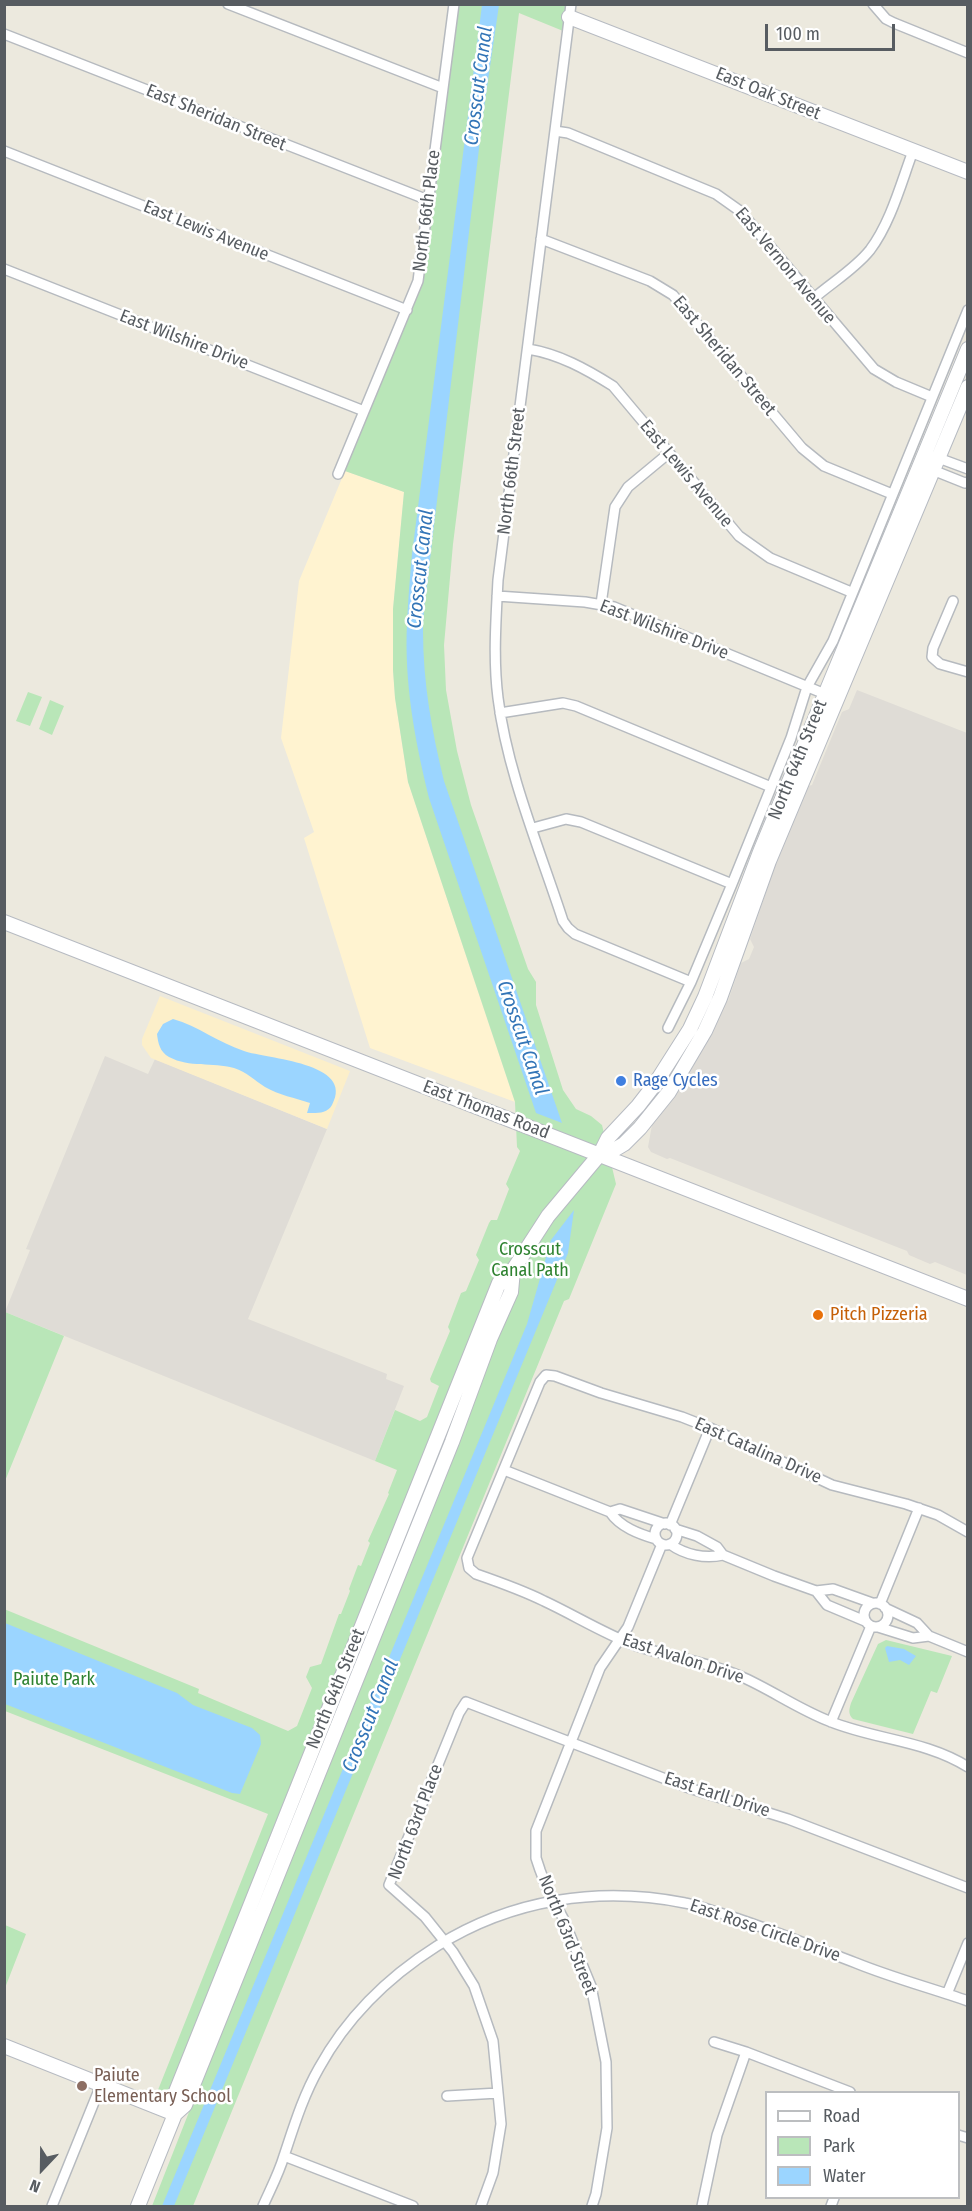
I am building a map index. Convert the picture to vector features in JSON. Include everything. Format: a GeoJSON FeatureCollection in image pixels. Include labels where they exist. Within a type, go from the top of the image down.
{"type":"FeatureCollection","features":[{"type":"Feature","properties":{"kind":"main road","name":"East Oak Street"},"geometry":{"type":"LineString","coordinates":[[570,11],[968,172]]}},
{"type":"Feature","properties":{"kind":"main road","name":"North 64th Street"},"geometry":{"type":"LineString","coordinates":[[708,1008],[838,698],[929,461],[968,349]]}},
{"type":"Feature","properties":{"kind":"main road","name":"North 64th Street"},"geometry":{"type":"LineString","coordinates":[[138,2206],[175,2114],[173,2099],[499,1283],[513,1270],[548,1216],[582,1174],[600,1154],[624,1144],[657,1108],[690,1058],[760,852],[825,694],[929,461],[968,387]]}},
{"type":"Feature","properties":{"kind":"main road"},"geometry":{"type":"LineString","coordinates":[[825,694],[838,698]]}},
{"type":"Feature","properties":{"kind":"main road","name":"East Thomas Road"},"geometry":{"type":"LineString","coordinates":[[4,922],[968,1299]]}},
{"type":"Feature","properties":{"kind":"main road"},"geometry":{"type":"LineString","coordinates":[[4,2046],[175,2114]]}},
{"type":"Feature","properties":{"kind":"street"},"geometry":{"type":"LineString","coordinates":[[228,4],[444,88]]}},
{"type":"Feature","properties":{"kind":"street","name":"North 66th Place"},"geometry":{"type":"LineString","coordinates":[[338,474],[407,310],[420,271],[454,4]]}},
{"type":"Feature","properties":{"kind":"street"},"geometry":{"type":"LineString","coordinates":[[873,4],[886,19],[968,53]]}},
{"type":"Feature","properties":{"kind":"street","name":"North 66th Street"},"geometry":{"type":"LineString","coordinates":[[570,11],[497,596],[495,657],[500,713],[510,761],[563,921],[575,934],[691,982]]}},
{"type":"Feature","properties":{"kind":"street","name":"East Sheridan Street"},"geometry":{"type":"LineString","coordinates":[[4,34],[428,200]]}},
{"type":"Feature","properties":{"kind":"street","name":"East Vernon Avenue"},"geometry":{"type":"LineString","coordinates":[[555,131],[588,141],[729,201],[874,369],[896,382],[932,397]]}},
{"type":"Feature","properties":{"kind":"street"},"geometry":{"type":"LineString","coordinates":[[813,299],[868,252],[876,241],[887,219],[913,151]]}},
{"type":"Feature","properties":{"kind":"street","name":"East Lewis Avenue"},"geometry":{"type":"LineString","coordinates":[[4,152],[407,310]]}},
{"type":"Feature","properties":{"kind":"street","name":"East Sheridan Street"},"geometry":{"type":"LineString","coordinates":[[541,239],[650,281],[673,294],[802,448],[824,466],[892,494]]}},
{"type":"Feature","properties":{"kind":"street","name":"East Wilshire Drive"},"geometry":{"type":"LineString","coordinates":[[4,269],[364,411]]}},
{"type":"Feature","properties":{"kind":"street","name":"North 64th Street"},"geometry":{"type":"LineString","coordinates":[[668,1028],[691,982],[732,884],[794,729],[807,687],[832,640],[968,310]]}},
{"type":"Feature","properties":{"kind":"street","name":"East Lewis Avenue"},"geometry":{"type":"LineString","coordinates":[[528,349],[543,351],[586,368],[613,386],[739,536],[770,558],[851,592]]}},
{"type":"Feature","properties":{"kind":"street"},"geometry":{"type":"LineString","coordinates":[[601,604],[615,507],[628,487],[669,453]]}},
{"type":"Feature","properties":{"kind":"street"},"geometry":{"type":"LineString","coordinates":[[929,461],[968,469]]}},
{"type":"Feature","properties":{"kind":"street"},"geometry":{"type":"LineString","coordinates":[[929,461],[965,483],[968,482]]}},
{"type":"Feature","properties":{"kind":"street","name":"East Wilshire Drive"},"geometry":{"type":"LineString","coordinates":[[497,596],[614,607],[825,694]]}},
{"type":"Feature","properties":{"kind":"street"},"geometry":{"type":"LineString","coordinates":[[953,601],[948,618],[933,648],[932,657],[940,664],[968,672]]}},
{"type":"Feature","properties":{"kind":"street"},"geometry":{"type":"LineString","coordinates":[[500,713],[562,703],[576,706],[771,787]]}},
{"type":"Feature","properties":{"kind":"street"},"geometry":{"type":"LineString","coordinates":[[532,828],[566,819],[580,822],[732,884]]}},
{"type":"Feature","properties":{"kind":"street","name":"East Catalina Drive"},"geometry":{"type":"LineString","coordinates":[[504,1470],[540,1382],[546,1375],[555,1376],[590,1390],[682,1417],[832,1485],[893,1499],[938,1515],[968,1532]]}},
{"type":"Feature","properties":{"kind":"street"},"geometry":{"type":"LineString","coordinates":[[663,1543],[676,1538],[670,1526],[710,1428]]}},
{"type":"Feature","properties":{"kind":"street"},"geometry":{"type":"LineString","coordinates":[[504,1470],[610,1512],[623,1525],[676,1549],[709,1558],[723,1555],[816,1591],[833,1589],[879,1605],[917,1623],[929,1635],[968,1652]]}},
{"type":"Feature","properties":{"kind":"street","name":"East Avalon Drive"},"geometry":{"type":"LineString","coordinates":[[504,1470],[467,1558],[469,1568],[476,1574],[527,1593],[598,1630],[621,1639],[651,1650],[728,1671],[831,1722],[913,1743],[968,1767]]}},
{"type":"Feature","properties":{"kind":"street"},"geometry":{"type":"LineString","coordinates":[[871,1625],[864,1611],[879,1605],[919,1508]]}},
{"type":"Feature","properties":{"kind":"street"},"geometry":{"type":"LineString","coordinates":[[610,1512],[620,1509],[690,1533],[717,1546],[723,1555]]}},
{"type":"Feature","properties":{"kind":"street"},"geometry":{"type":"LineString","coordinates":[[663,1543],[656,1530],[660,1525],[670,1526]]}},
{"type":"Feature","properties":{"kind":"street","name":"North 63rd Street"},"geometry":{"type":"LineString","coordinates":[[592,2206],[607,2128],[606,2062],[591,1986],[540,1870],[535,1843],[540,1818],[600,1668],[628,1627],[663,1543]]}},
{"type":"Feature","properties":{"kind":"street"},"geometry":{"type":"LineString","coordinates":[[816,1591],[827,1605],[871,1625],[913,1638],[929,1635]]}},
{"type":"Feature","properties":{"kind":"street"},"geometry":{"type":"LineString","coordinates":[[831,1722],[871,1625],[887,1619],[879,1605]]}},
{"type":"Feature","properties":{"kind":"street","name":"East Earll Drive"},"geometry":{"type":"LineString","coordinates":[[466,1702],[689,1788],[788,1819],[968,1888]]}},
{"type":"Feature","properties":{"kind":"street","name":"North 63rd Place"},"geometry":{"type":"LineString","coordinates":[[466,1702],[459,1713],[389,1885],[424,1917],[444,1941],[474,1986],[493,2041],[501,2124],[493,2173],[480,2206]]}},
{"type":"Feature","properties":{"kind":"street","name":"East Rose Circle Drive"},"geometry":{"type":"LineString","coordinates":[[263,2206],[307,2091],[336,2041],[355,2015],[397,1973],[444,1941],[495,1917],[537,1903],[597,1895],[615,1895],[688,1903],[745,1920],[875,1971],[968,2001]]}},
{"type":"Feature","properties":{"kind":"street"},"geometry":{"type":"LineString","coordinates":[[947,1994],[968,1942]]}},
{"type":"Feature","properties":{"kind":"street"},"geometry":{"type":"LineString","coordinates":[[714,2042],[847,2091]]}},
{"type":"Feature","properties":{"kind":"street"},"geometry":{"type":"LineString","coordinates":[[702,2206],[717,2135],[746,2052]]}},
{"type":"Feature","properties":{"kind":"street"},"geometry":{"type":"LineString","coordinates":[[52,2206],[101,2085]]}},
{"type":"Feature","properties":{"kind":"street"},"geometry":{"type":"LineString","coordinates":[[447,2097],[498,2093]]}},
{"type":"Feature","properties":{"kind":"street"},"geometry":{"type":"LineString","coordinates":[[284,2156],[413,2206]]}},
{"type":"Feature","properties":{"kind":"shaded area"},"geometry":{"type":"Polygon","coordinates":[[[345,471],[404,492],[393,609],[393,670],[408,782],[515,1102],[370,1048],[304,838],[314,832],[281,738],[299,581],[345,471]]]}},
{"type":"Feature","properties":{"kind":"shaded area"},"geometry":{"type":"Polygon","coordinates":[[[857,690],[967,733],[967,1275],[935,1262],[930,1264],[909,1255],[907,1251],[670,1158],[667,1159],[651,1152],[648,1147],[652,1125],[677,1094],[714,1028],[725,1002],[728,1001],[741,963],[749,959],[754,947],[750,939],[777,860],[808,786],[812,785],[842,712],[849,709],[857,690]]]}},
{"type":"Feature","properties":{"kind":"shaded area"},"geometry":{"type":"Polygon","coordinates":[[[105,1056],[148,1074],[155,1059],[327,1129],[248,1319],[387,1374],[386,1379],[404,1386],[375,1461],[5,1312],[30,1250],[26,1249],[105,1056]]]}},
{"type":"Feature","properties":{"kind":"green space","name":"Crosscut Canal Path"},"geometry":{"type":"Polygon","coordinates":[[[454,5],[571,5],[568,33],[519,13],[453,544],[444,645],[446,690],[457,751],[471,805],[528,969],[536,982],[536,1005],[563,1090],[576,1109],[591,1116],[602,1125],[616,1184],[569,1299],[564,1301],[193,2206],[152,2206],[189,2112],[156,2095],[268,1814],[5,1711],[4,1609],[199,1689],[198,1693],[288,1731],[297,1726],[312,1688],[306,1677],[310,1667],[321,1664],[397,1470],[375,1461],[395,1410],[420,1421],[427,1417],[439,1386],[430,1379],[450,1331],[448,1327],[461,1293],[466,1291],[479,1260],[476,1255],[489,1223],[491,1220],[497,1220],[509,1189],[506,1184],[520,1151],[517,1147],[515,1102],[408,782],[393,670],[393,609],[404,492],[345,471],[338,474],[418,281],[454,5]]]}},
{"type":"Feature","properties":{"kind":"green space"},"geometry":{"type":"Polygon","coordinates":[[[28,692],[42,697],[30,726],[16,721],[28,692]]]}},
{"type":"Feature","properties":{"kind":"green space"},"geometry":{"type":"Polygon","coordinates":[[[50,700],[64,706],[52,735],[39,729],[50,700]]]}},
{"type":"Feature","properties":{"kind":"green space"},"geometry":{"type":"Polygon","coordinates":[[[4,1313],[64,1336],[5,1481],[4,1313]]]}},
{"type":"Feature","properties":{"kind":"green space"},"geometry":{"type":"Polygon","coordinates":[[[886,1640],[952,1656],[937,1693],[931,1691],[913,1734],[853,1719],[850,1714],[851,1703],[878,1644],[886,1640]]]}},
{"type":"Feature","properties":{"kind":"green space"},"geometry":{"type":"Polygon","coordinates":[[[5,1925],[26,1934],[4,1988],[5,1925]]]}},
{"type":"Feature","properties":{"kind":"sand"},"geometry":{"type":"Polygon","coordinates":[[[160,996],[350,1071],[327,1129],[151,1058],[142,1045],[142,1039],[160,996]]]}},
{"type":"Feature","properties":{"kind":"water","name":"Crosscut Canal"},"geometry":{"type":"Polygon","coordinates":[[[482,5],[499,5],[483,115],[425,604],[423,631],[426,688],[444,781],[562,1123],[536,1113],[429,798],[415,733],[407,668],[407,623],[412,554],[482,5]]]}},
{"type":"Feature","properties":{"kind":"water"},"geometry":{"type":"Polygon","coordinates":[[[173,1019],[244,1051],[288,1060],[321,1071],[331,1080],[336,1091],[332,1105],[325,1111],[307,1113],[310,1103],[270,1090],[239,1070],[226,1066],[185,1063],[169,1057],[162,1050],[157,1034],[163,1024],[173,1019]]]}},
{"type":"Feature","properties":{"kind":"water","name":"Crosscut Canal"},"geometry":{"type":"Polygon","coordinates":[[[574,1210],[568,1253],[174,2206],[162,2206],[527,1324],[551,1240],[574,1210]]]}},
{"type":"Feature","properties":{"kind":"water","name":"Paiute Park"},"geometry":{"type":"Polygon","coordinates":[[[5,1623],[177,1693],[193,1705],[252,1728],[260,1735],[261,1744],[240,1794],[232,1793],[5,1704],[5,1623]]]}},
{"type":"Feature","properties":{"kind":"water"},"geometry":{"type":"Polygon","coordinates":[[[887,1646],[904,1649],[916,1656],[909,1665],[900,1660],[889,1662],[885,1648],[887,1646]]]}},
{"type":"Feature","properties":{"kind":"place","name":"Rage Cycles"},"geometry":{"type":"Point","coordinates":[621,1081]}},
{"type":"Feature","properties":{"kind":"place","name":"Pitch Pizzeria"},"geometry":{"type":"Point","coordinates":[818,1315]}},
{"type":"Feature","properties":{"kind":"place","name":"Paiute Elementary School"},"geometry":{"type":"Point","coordinates":[82,2086]}}]}
